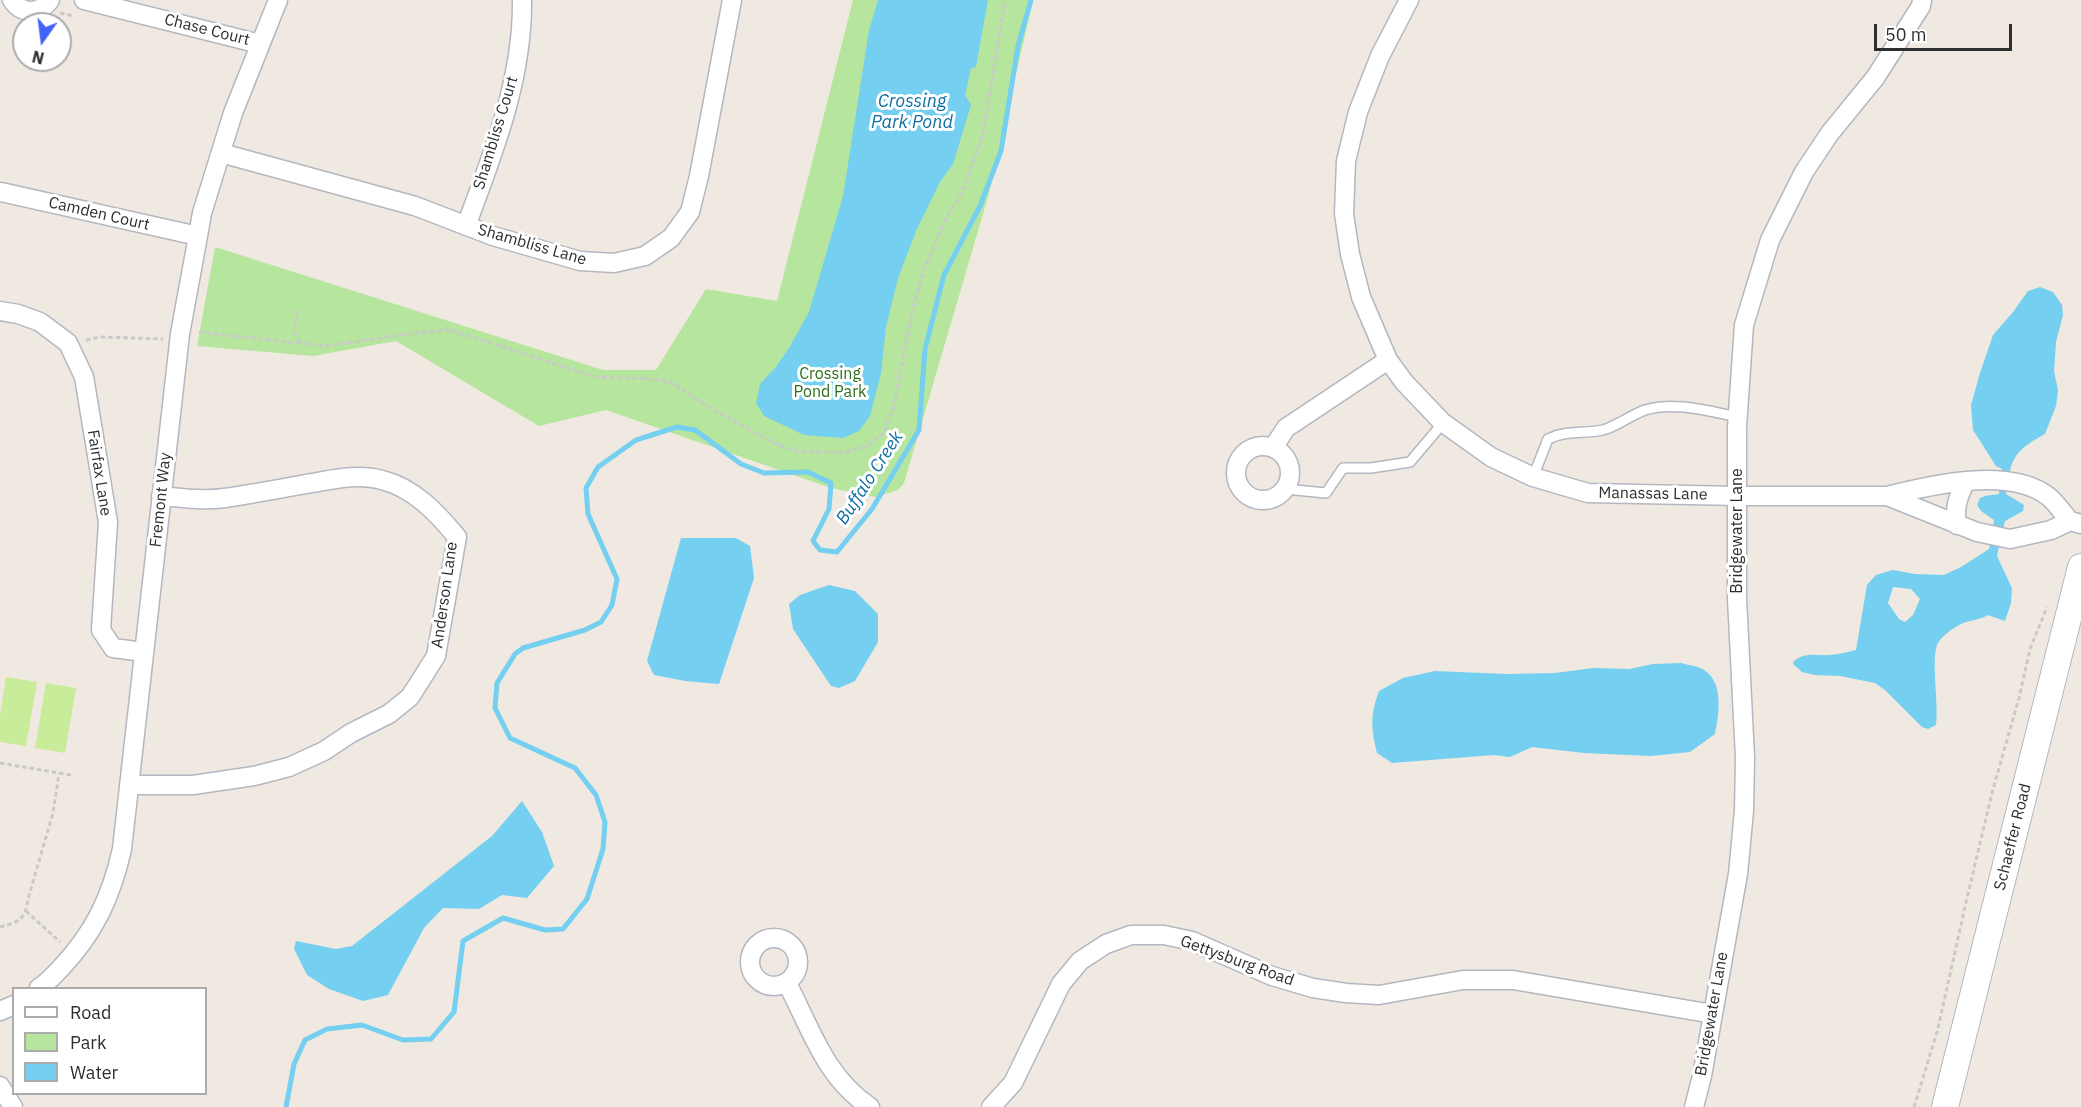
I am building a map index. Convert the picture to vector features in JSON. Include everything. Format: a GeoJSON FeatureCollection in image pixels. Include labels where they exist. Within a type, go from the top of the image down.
{"type":"FeatureCollection","features":[{"type":"Feature","properties":{"kind":"street"},"geometry":{"type":"LineString","coordinates":[[12,0],[20,8],[33,11],[40,9],[50,0]]}},
{"type":"Feature","properties":{"kind":"street","name":"Chase Court"},"geometry":{"type":"LineString","coordinates":[[84,0],[260,44]]}},
{"type":"Feature","properties":{"kind":"street","name":"Fremont Way"},"geometry":{"type":"LineString","coordinates":[[40,987],[73,956],[97,922],[116,875],[122,849],[179,337],[202,213],[233,113],[278,0]]}},
{"type":"Feature","properties":{"kind":"street","name":"Shambliss Lane"},"geometry":{"type":"LineString","coordinates":[[221,153],[416,206],[493,236],[580,261],[614,263],[645,256],[671,238],[690,212],[732,0]]}},
{"type":"Feature","properties":{"kind":"street","name":"Manassas Lane"},"geometry":{"type":"LineString","coordinates":[[1409,0],[1380,56],[1358,112],[1346,161],[1344,214],[1350,254],[1361,297],[1388,360],[1404,382],[1443,423],[1491,457],[1533,477],[1588,493],[1887,496],[1977,532],[2010,538],[2075,523]]}},
{"type":"Feature","properties":{"kind":"street","name":"Bridgewater Lane"},"geometry":{"type":"LineString","coordinates":[[1694,1107],[1738,874],[1744,811],[1745,758],[1737,598],[1738,417],[1744,325],[1770,240],[1804,172],[1830,133],[1875,78],[1921,6],[1922,0]]}},
{"type":"Feature","properties":{"kind":"street","name":"Shambliss Court"},"geometry":{"type":"LineString","coordinates":[[466,226],[493,154],[513,87],[521,27],[521,1]]}},
{"type":"Feature","properties":{"kind":"street","name":"Camden Court"},"geometry":{"type":"LineString","coordinates":[[0,184],[0,192],[198,236]]}},
{"type":"Feature","properties":{"kind":"street","name":"Fairfax Lane"},"geometry":{"type":"LineString","coordinates":[[0,311],[18,314],[40,322],[68,343],[84,377],[108,522],[101,630],[113,648],[144,652]]}},
{"type":"Feature","properties":{"kind":"street"},"geometry":{"type":"LineString","coordinates":[[1273,448],[1286,428],[1388,360]]}},
{"type":"Feature","properties":{"kind":"street"},"geometry":{"type":"LineString","coordinates":[[1256,447],[1273,448],[1281,453],[1290,469],[1290,478],[1285,489],[1273,499],[1263,501],[1246,495],[1237,481],[1238,464],[1242,457],[1256,447]]}},
{"type":"Feature","properties":{"kind":"street","name":"Anderson Lane"},"geometry":{"type":"LineString","coordinates":[[129,785],[193,785],[254,776],[289,767],[324,751],[389,714],[410,697],[436,656],[457,537],[435,511],[409,492],[384,480],[364,476],[222,499],[161,496]]}},
{"type":"Feature","properties":{"kind":"street"},"geometry":{"type":"LineString","coordinates":[[1887,496],[1926,486],[1966,481],[1987,480],[2022,485],[2047,496],[2075,523]]}},
{"type":"Feature","properties":{"kind":"street"},"geometry":{"type":"LineString","coordinates":[[1957,525],[1955,512],[1957,502],[1966,481]]}},
{"type":"Feature","properties":{"kind":"street","name":"Schaeffer Road"},"geometry":{"type":"LineString","coordinates":[[1946,1107],[2081,567]]}},
{"type":"Feature","properties":{"kind":"street","name":"Gettysburg Road"},"geometry":{"type":"LineString","coordinates":[[990,1107],[1013,1083],[1061,984],[1080,962],[1106,944],[1131,935],[1164,935],[1192,941],[1272,976],[1312,988],[1346,993],[1379,995],[1463,980],[1513,980],[1713,1014]]}},
{"type":"Feature","properties":{"kind":"street"},"geometry":{"type":"LineString","coordinates":[[787,983],[820,1051],[835,1075],[870,1107]]}},
{"type":"Feature","properties":{"kind":"street"},"geometry":{"type":"LineString","coordinates":[[0,1086],[13,1107]]}},
{"type":"Feature","properties":{"kind":"lane"},"geometry":{"type":"LineString","coordinates":[[1533,477],[1548,439],[1559,434],[1604,430],[1642,411],[1660,406],[1695,409],[1738,417]]}},
{"type":"Feature","properties":{"kind":"lane"},"geometry":{"type":"LineString","coordinates":[[1285,489],[1326,493],[1343,468],[1371,468],[1410,462],[1443,423]]}},
{"type":"Feature","properties":{"kind":"path"},"geometry":{"type":"LineString","coordinates":[[68,343],[101,337],[172,339],[196,332],[325,346],[408,334],[454,331],[595,377],[670,382],[772,442],[796,451],[841,453],[868,446],[884,432],[893,410],[913,307],[921,279],[943,224],[964,188],[983,134],[1005,0]]}},
{"type":"Feature","properties":{"kind":"path"},"geometry":{"type":"LineString","coordinates":[[298,310],[294,333],[303,345]]}},
{"type":"Feature","properties":{"kind":"path"},"geometry":{"type":"LineString","coordinates":[[1914,1107],[1937,1032],[1993,789],[2019,698],[2030,649],[2049,602]]}},
{"type":"Feature","properties":{"kind":"path"},"geometry":{"type":"LineString","coordinates":[[0,763],[71,775]]}},
{"type":"Feature","properties":{"kind":"path"},"geometry":{"type":"LineString","coordinates":[[0,927],[16,922],[26,911],[53,813],[59,773]]}},
{"type":"Feature","properties":{"kind":"path"},"geometry":{"type":"LineString","coordinates":[[26,911],[63,944]]}},
{"type":"Feature","properties":{"kind":"green space","name":"Crossing Pond Park"},"geometry":{"type":"Polygon","coordinates":[[[853,0],[1033,0],[988,197],[904,483],[898,490],[875,497],[831,488],[606,410],[539,426],[396,341],[313,356],[197,346],[215,247],[603,370],[656,370],[706,289],[777,301],[853,0]]]}},
{"type":"Feature","properties":{"kind":"green space"},"geometry":{"type":"Polygon","coordinates":[[[6,677],[37,682],[26,746],[0,742],[0,716],[6,677]]]}},
{"type":"Feature","properties":{"kind":"green space"},"geometry":{"type":"Polygon","coordinates":[[[46,683],[76,688],[65,753],[35,748],[46,683]]]}},
{"type":"Feature","properties":{"kind":"water","name":"Crossing Park Pond"},"geometry":{"type":"Polygon","coordinates":[[[878,0],[988,0],[976,67],[971,68],[965,95],[971,105],[953,164],[940,182],[917,229],[898,278],[886,327],[881,373],[870,416],[859,431],[843,438],[804,435],[764,416],[756,403],[760,384],[789,348],[809,312],[843,196],[869,30],[878,0]]]}},
{"type":"Feature","properties":{"kind":"water"},"geometry":{"type":"Polygon","coordinates":[[[2040,287],[2053,292],[2062,305],[2063,315],[2056,342],[2054,371],[2058,390],[2056,406],[2045,434],[2019,452],[2010,472],[2006,494],[2024,505],[2023,511],[2005,521],[1997,556],[2012,588],[2011,603],[2005,621],[1988,615],[1958,626],[1939,642],[1935,652],[1936,725],[1928,729],[1922,727],[1875,683],[1802,672],[1793,662],[1807,655],[1831,655],[1856,650],[1867,585],[1876,575],[1893,570],[1915,574],[1944,575],[1989,549],[1994,520],[1981,511],[1977,505],[1980,498],[1999,494],[2002,469],[1996,466],[1973,430],[1971,405],[1993,335],[2028,291],[2040,287]],[[1893,587],[1888,603],[1899,619],[1905,622],[1913,615],[1920,599],[1911,589],[1893,587]]]}},
{"type":"Feature","properties":{"kind":"water"},"geometry":{"type":"Polygon","coordinates":[[[681,538],[736,538],[750,546],[754,578],[719,684],[654,675],[647,661],[681,538]]]}},
{"type":"Feature","properties":{"kind":"water"},"geometry":{"type":"Polygon","coordinates":[[[829,585],[855,591],[878,614],[878,642],[855,681],[839,688],[831,686],[793,629],[789,604],[800,595],[829,585]]]}},
{"type":"Feature","properties":{"kind":"water"},"geometry":{"type":"Polygon","coordinates":[[[1681,663],[1702,669],[1710,675],[1715,682],[1718,699],[1715,734],[1690,752],[1651,756],[1584,753],[1532,747],[1510,757],[1494,755],[1392,763],[1377,753],[1372,722],[1379,691],[1403,678],[1435,671],[1506,674],[1555,673],[1593,668],[1629,669],[1653,664],[1681,663]]]}},
{"type":"Feature","properties":{"kind":"water"},"geometry":{"type":"Polygon","coordinates":[[[522,801],[542,832],[554,866],[527,898],[502,895],[479,909],[443,908],[424,928],[388,995],[363,1001],[329,989],[307,975],[294,949],[296,941],[336,949],[352,946],[492,836],[522,801]]]}},
{"type":"Feature","properties":{"kind":"waterway","name":"Buffalo Creek"},"geometry":{"type":"LineString","coordinates":[[286,1107],[294,1064],[305,1040],[327,1029],[362,1025],[403,1040],[431,1039],[454,1012],[463,941],[503,918],[545,930],[563,929],[587,899],[603,849],[605,822],[596,795],[575,768],[510,738],[495,708],[497,683],[515,654],[523,648],[585,630],[601,622],[612,605],[617,579],[588,514],[586,488],[598,467],[636,440],[677,427],[695,430],[741,464],[764,473],[808,472],[831,483],[829,509],[813,541],[820,550],[837,552],[872,509],[919,430],[925,349],[944,275],[980,206],[1001,151],[1018,46],[1031,0]]}}]}
